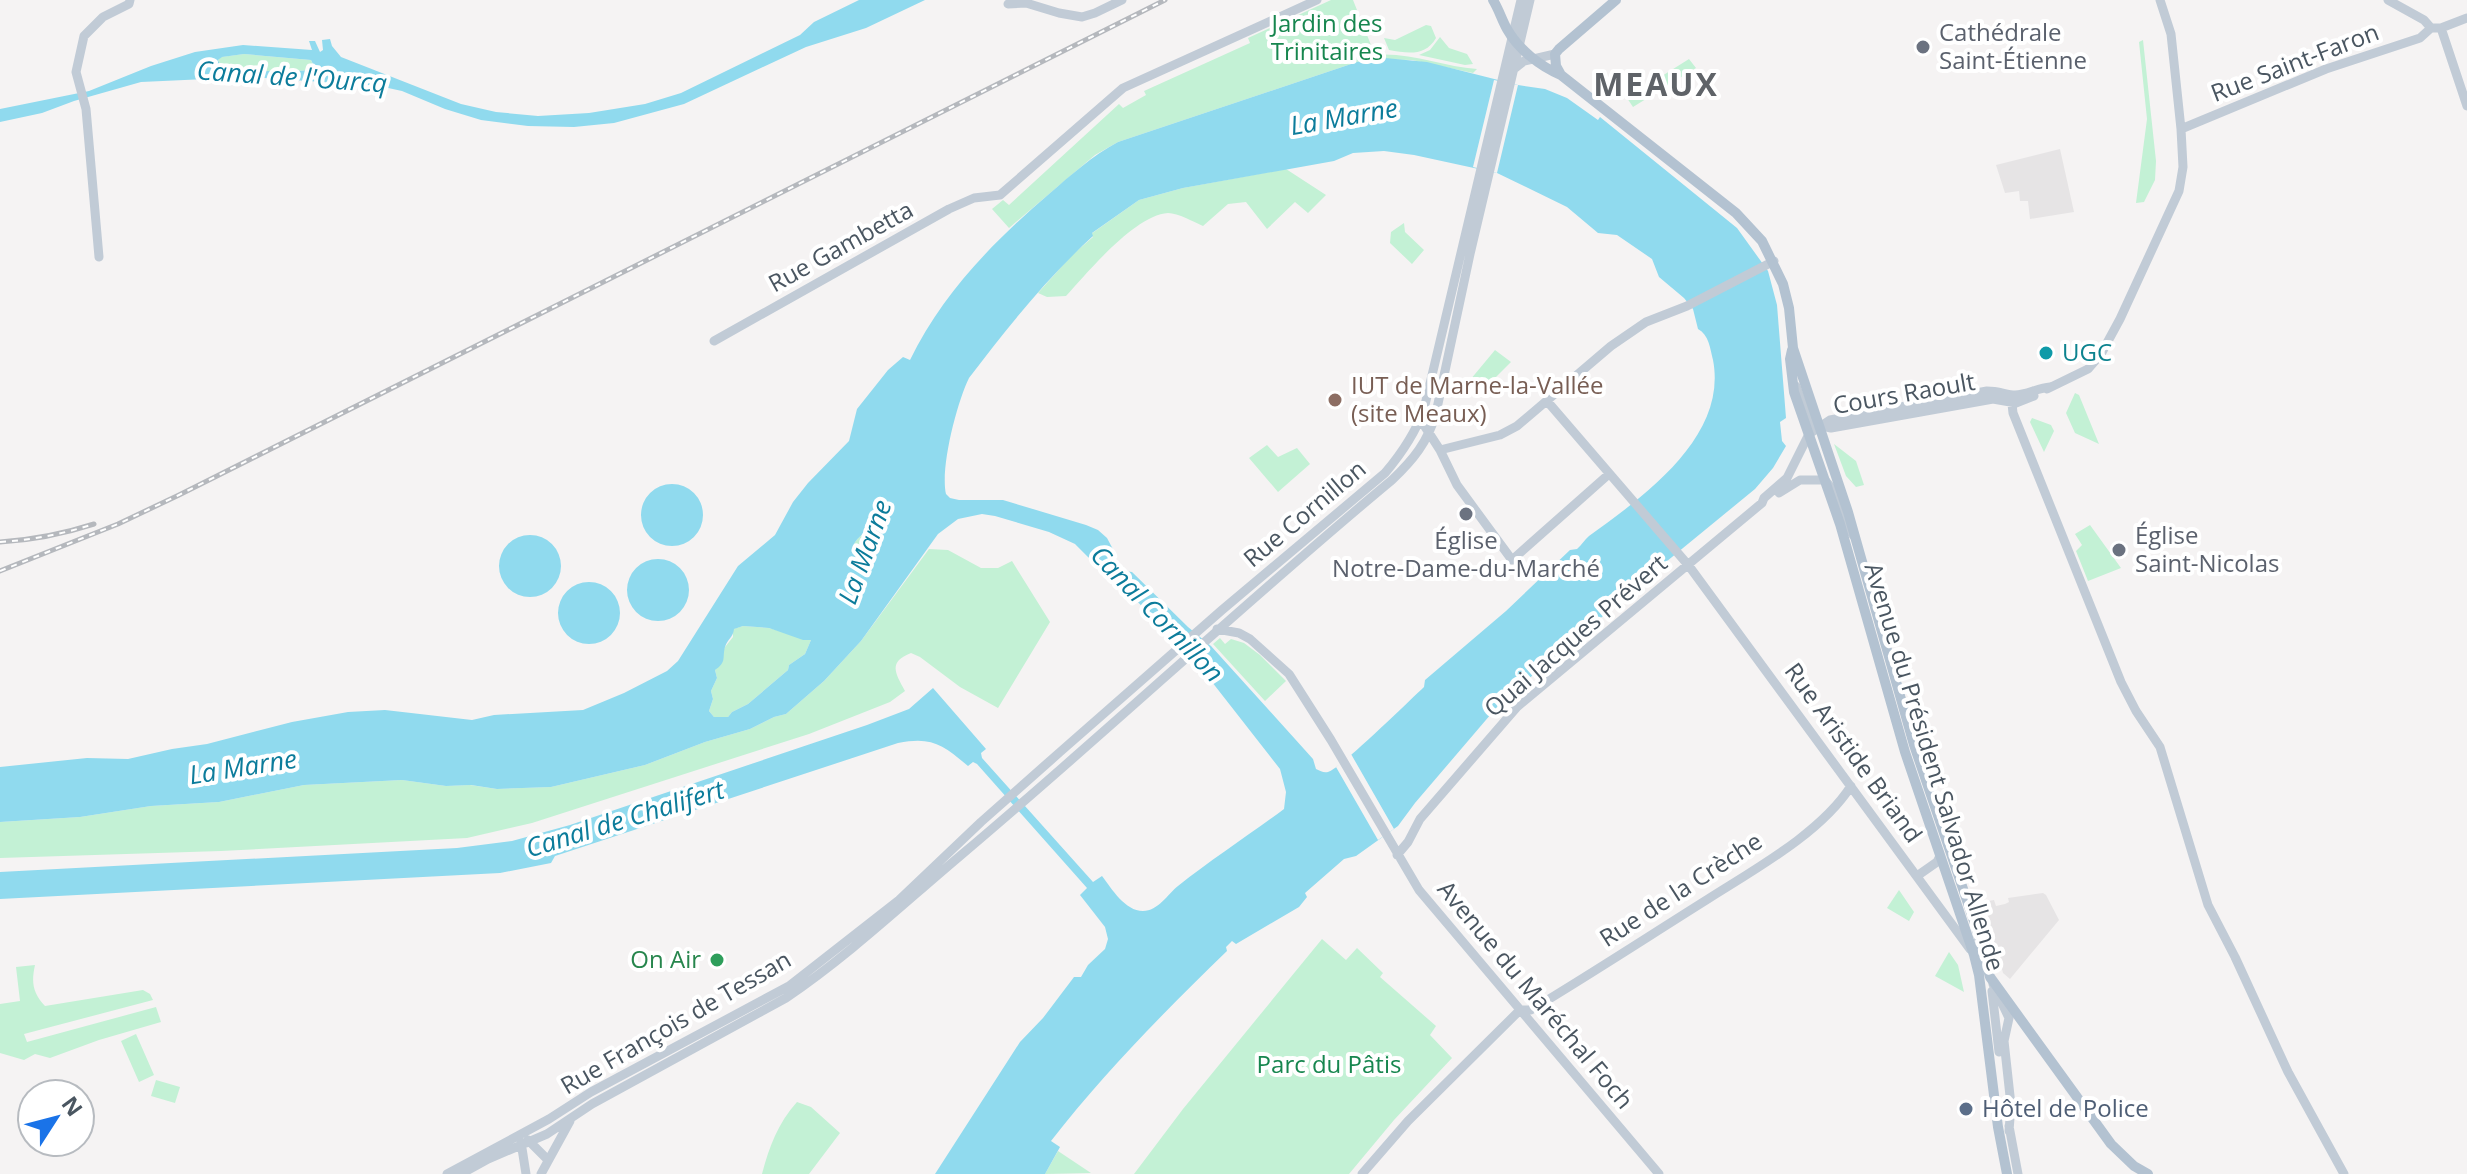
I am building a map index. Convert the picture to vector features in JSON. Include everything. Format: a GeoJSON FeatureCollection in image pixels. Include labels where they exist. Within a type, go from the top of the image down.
{"type":"FeatureCollection","features":[{"type":"Feature","properties":{"kind":"main road"},"geometry":{"type":"LineString","coordinates":[[1008,4],[1026,3],[1082,17],[1122,0]]}},
{"type":"Feature","properties":{"kind":"main road","name":"Rue Gambetta"},"geometry":{"type":"LineString","coordinates":[[714,341],[949,209],[974,198],[1000,195],[1123,88],[1317,0]]}},
{"type":"Feature","properties":{"kind":"main road"},"geometry":{"type":"LineString","coordinates":[[1493,0],[1512,36],[1533,58],[1561,75],[1736,213],[1759,236],[1774,261],[1788,301],[1793,348],[1819,427]]}},
{"type":"Feature","properties":{"kind":"main road"},"geometry":{"type":"LineString","coordinates":[[1430,433],[1509,69],[1512,36],[1521,0]]}},
{"type":"Feature","properties":{"kind":"main road"},"geometry":{"type":"LineString","coordinates":[[1512,36],[1530,0]]}},
{"type":"Feature","properties":{"kind":"main road"},"geometry":{"type":"LineString","coordinates":[[1509,69],[1533,58],[1555,54],[1616,0]]}},
{"type":"Feature","properties":{"kind":"main road"},"geometry":{"type":"LineString","coordinates":[[2010,399],[2021,401],[2081,373],[2095,362],[2114,332],[2175,203],[2183,167],[2181,129],[2171,34],[2160,0]]}},
{"type":"Feature","properties":{"kind":"main road"},"geometry":{"type":"LineString","coordinates":[[2388,0],[2436,28],[2467,106]]}},
{"type":"Feature","properties":{"kind":"main road"},"geometry":{"type":"LineString","coordinates":[[99,257],[86,109],[76,72],[84,36],[103,17],[129,2]]}},
{"type":"Feature","properties":{"kind":"main road","name":"Rue Saint-Faron"},"geometry":{"type":"LineString","coordinates":[[2181,129],[2326,69],[2420,38],[2436,28],[2467,18]]}},
{"type":"Feature","properties":{"kind":"main road"},"geometry":{"type":"LineString","coordinates":[[1555,54],[1561,75]]}},
{"type":"Feature","properties":{"kind":"main road","name":"Rue Cornillon"},"geometry":{"type":"LineString","coordinates":[[1209,631],[1385,473],[1402,452],[1420,419],[1486,170]]}},
{"type":"Feature","properties":{"kind":"main road"},"geometry":{"type":"LineString","coordinates":[[1440,450],[1500,435],[1517,426],[1611,346],[1646,322],[1688,306],[1774,261]]}},
{"type":"Feature","properties":{"kind":"main road"},"geometry":{"type":"LineString","coordinates":[[1793,348],[1790,359],[1792,378],[1810,423],[1819,427]]}},
{"type":"Feature","properties":{"kind":"main road","name":"Avenue du Président Salvador Allende"},"geometry":{"type":"LineString","coordinates":[[1792,378],[1794,392],[1843,534],[1905,752],[1974,955],[2007,1174]]}},
{"type":"Feature","properties":{"kind":"main road","name":"Cours Raoult"},"geometry":{"type":"LineString","coordinates":[[1809,434],[1830,420],[1994,395],[2003,391],[2010,399]]}},
{"type":"Feature","properties":{"kind":"main road"},"geometry":{"type":"LineString","coordinates":[[2010,399],[2121,682],[2160,747],[2208,905],[2288,1072],[2344,1174]]}},
{"type":"Feature","properties":{"kind":"main road","name":"Rue Aristide Briand"},"geometry":{"type":"LineString","coordinates":[[1547,401],[1689,566],[2111,1144],[2134,1166],[2148,1174]]}},
{"type":"Feature","properties":{"kind":"main road"},"geometry":{"type":"LineString","coordinates":[[1420,419],[1457,485],[1512,560],[1609,474]]}},
{"type":"Feature","properties":{"kind":"main road","name":"Avenue du Président Salvador Allende"},"geometry":{"type":"LineString","coordinates":[[1819,427],[1855,538],[1914,745],[1990,977]]}},
{"type":"Feature","properties":{"kind":"main road","name":"Rue Cornillon"},"geometry":{"type":"LineString","coordinates":[[1209,631],[1235,614],[1392,480],[1418,454],[1430,433]]}},
{"type":"Feature","properties":{"kind":"main road","name":"Quai Jacques Prévert"},"geometry":{"type":"LineString","coordinates":[[1397,855],[1420,819],[1517,707],[1762,503],[1787,478],[1809,434]]}},
{"type":"Feature","properties":{"kind":"main road"},"geometry":{"type":"LineString","coordinates":[[1762,503],[1768,502],[1794,482],[1825,480],[1837,495],[1847,527],[1855,538]]}},
{"type":"Feature","properties":{"kind":"main road"},"geometry":{"type":"LineString","coordinates":[[1235,614],[1237,625],[1250,639]]}},
{"type":"Feature","properties":{"kind":"main road"},"geometry":{"type":"LineString","coordinates":[[1209,631],[1231,632],[1250,639]]}},
{"type":"Feature","properties":{"kind":"main road","name":"Rue François de Tessan"},"geometry":{"type":"LineString","coordinates":[[447,1174],[549,1119],[591,1092],[789,986],[899,900],[993,811],[1175,651],[1209,631]]}},
{"type":"Feature","properties":{"kind":"main road","name":"Rue François de Tessan"},"geometry":{"type":"LineString","coordinates":[[461,1174],[488,1159],[531,1142],[592,1104],[807,984],[880,926],[997,824],[1182,661],[1209,631]]}},
{"type":"Feature","properties":{"kind":"main road","name":"Avenue du Maréchal Foch"},"geometry":{"type":"LineString","coordinates":[[1250,639],[1289,674],[1424,896],[1659,1174]]}},
{"type":"Feature","properties":{"kind":"main road","name":"Rue de la Crèche"},"geometry":{"type":"LineString","coordinates":[[1520,1010],[1537,1007],[1751,871],[1822,821],[1841,802],[1851,786]]}},
{"type":"Feature","properties":{"kind":"main road"},"geometry":{"type":"LineString","coordinates":[[1917,876],[1937,862],[1940,856]]}},
{"type":"Feature","properties":{"kind":"main road"},"geometry":{"type":"LineString","coordinates":[[1990,977],[2009,1018],[2004,1041],[2011,1105],[2009,1131],[2018,1174]]}},
{"type":"Feature","properties":{"kind":"main road"},"geometry":{"type":"LineString","coordinates":[[1362,1174],[1408,1121],[1520,1010]]}},
{"type":"Feature","properties":{"kind":"main road"},"geometry":{"type":"LineString","coordinates":[[541,1174],[571,1119]]}},
{"type":"Feature","properties":{"kind":"main road"},"geometry":{"type":"LineString","coordinates":[[520,1133],[548,1160]]}},
{"type":"Feature","properties":{"kind":"main road"},"geometry":{"type":"LineString","coordinates":[[520,1133],[526,1169],[548,1160]]}},
{"type":"Feature","properties":{"kind":"shaded area"},"geometry":{"type":"Polygon","coordinates":[[[2060,149],[2074,212],[2030,219],[2028,201],[2020,201],[2019,191],[2005,193],[1996,165],[2060,149]]]}},
{"type":"Feature","properties":{"kind":"shaded area"},"geometry":{"type":"Polygon","coordinates":[[[2043,893],[2059,920],[2010,979],[2003,973],[1998,954],[1994,953],[1980,909],[1989,901],[1994,900],[1996,906],[2009,902],[2008,898],[2043,893]]]}},
{"type":"Feature","properties":{"kind":"green space","name":"Jardin des Trinitaires"},"geometry":{"type":"Polygon","coordinates":[[[1331,0],[1353,0],[1375,55],[1401,56],[1477,69],[1473,73],[1412,60],[1366,59],[1118,142],[1095,155],[1009,228],[992,209],[1003,200],[1009,205],[1119,104],[1123,108],[1146,95],[1144,91],[1250,43],[1248,38],[1331,0]]]}},
{"type":"Feature","properties":{"kind":"green space"},"geometry":{"type":"Polygon","coordinates":[[[1426,25],[1431,26],[1436,38],[1427,48],[1409,53],[1389,50],[1384,38],[1395,40],[1426,25]]]}},
{"type":"Feature","properties":{"kind":"green space"},"geometry":{"type":"Polygon","coordinates":[[[1440,37],[1449,48],[1467,54],[1473,64],[1419,55],[1430,50],[1440,37]]]}},
{"type":"Feature","properties":{"kind":"green space"},"geometry":{"type":"Polygon","coordinates":[[[2143,40],[2156,161],[2155,180],[2144,202],[2136,203],[2147,119],[2139,42],[2143,40]]]}},
{"type":"Feature","properties":{"kind":"green space"},"geometry":{"type":"Polygon","coordinates":[[[244,54],[311,60],[314,67],[312,70],[290,71],[222,69],[218,60],[244,54]]]}},
{"type":"Feature","properties":{"kind":"green space"},"geometry":{"type":"Polygon","coordinates":[[[1689,59],[1696,68],[1633,107],[1627,98],[1689,59]]]}},
{"type":"Feature","properties":{"kind":"green space"},"geometry":{"type":"Polygon","coordinates":[[[1286,169],[1326,195],[1308,213],[1295,202],[1267,229],[1246,202],[1228,204],[1203,226],[1172,213],[1155,216],[1141,223],[1113,246],[1066,296],[1047,297],[1038,293],[1093,237],[1091,234],[1139,200],[1183,188],[1286,169]]]}},
{"type":"Feature","properties":{"kind":"green space"},"geometry":{"type":"Polygon","coordinates":[[[1404,223],[1405,232],[1424,250],[1412,264],[1390,243],[1391,232],[1404,223]]]}},
{"type":"Feature","properties":{"kind":"green space"},"geometry":{"type":"Polygon","coordinates":[[[1495,350],[1511,362],[1475,398],[1465,386],[1495,350]]]}},
{"type":"Feature","properties":{"kind":"green space"},"geometry":{"type":"Polygon","coordinates":[[[2075,393],[2079,395],[2099,444],[2075,433],[2066,413],[2075,393]]]}},
{"type":"Feature","properties":{"kind":"green space"},"geometry":{"type":"Polygon","coordinates":[[[2032,418],[2051,425],[2054,431],[2044,452],[2030,422],[2032,418]]]}},
{"type":"Feature","properties":{"kind":"green space"},"geometry":{"type":"Polygon","coordinates":[[[1834,444],[1856,461],[1864,485],[1856,487],[1846,476],[1834,444]]]}},
{"type":"Feature","properties":{"kind":"green space"},"geometry":{"type":"Polygon","coordinates":[[[1267,445],[1278,457],[1297,448],[1310,464],[1278,492],[1249,458],[1267,445]]]}},
{"type":"Feature","properties":{"kind":"green space"},"geometry":{"type":"Polygon","coordinates":[[[2090,525],[2121,568],[2088,581],[2076,551],[2082,545],[2075,534],[2090,525]]]}},
{"type":"Feature","properties":{"kind":"green space"},"geometry":{"type":"Polygon","coordinates":[[[874,529],[884,538],[856,554],[852,550],[855,542],[874,529]]]}},
{"type":"Feature","properties":{"kind":"green space"},"geometry":{"type":"Polygon","coordinates":[[[929,549],[948,550],[981,568],[998,568],[1012,561],[1050,622],[998,708],[960,687],[911,653],[896,664],[898,679],[905,691],[890,702],[809,734],[532,823],[467,838],[221,851],[0,858],[0,822],[219,802],[304,785],[402,780],[497,789],[551,787],[645,765],[786,714],[824,681],[861,641],[929,549]]]}},
{"type":"Feature","properties":{"kind":"green space"},"geometry":{"type":"Polygon","coordinates":[[[743,626],[769,628],[811,640],[805,654],[748,704],[728,717],[714,717],[709,711],[713,699],[711,691],[717,678],[715,670],[733,637],[733,629],[743,626]]]}},
{"type":"Feature","properties":{"kind":"green space"},"geometry":{"type":"Polygon","coordinates":[[[1220,638],[1225,644],[1231,639],[1244,643],[1286,681],[1265,701],[1213,644],[1220,638]]]}},
{"type":"Feature","properties":{"kind":"green space"},"geometry":{"type":"Polygon","coordinates":[[[1899,890],[1914,912],[1909,921],[1887,908],[1899,890]]]}},
{"type":"Feature","properties":{"kind":"green space","name":"Parc du Pâtis"},"geometry":{"type":"Polygon","coordinates":[[[1322,939],[1346,960],[1357,948],[1383,973],[1380,977],[1436,1026],[1430,1035],[1452,1058],[1349,1174],[1134,1174],[1183,1109],[1322,939]]]}},
{"type":"Feature","properties":{"kind":"green space"},"geometry":{"type":"Polygon","coordinates":[[[1949,952],[1958,965],[1964,992],[1935,976],[1949,952]]]}},
{"type":"Feature","properties":{"kind":"green space"},"geometry":{"type":"Polygon","coordinates":[[[35,965],[34,987],[45,1006],[143,990],[153,1000],[24,1034],[27,1042],[156,1007],[161,1022],[50,1058],[35,1054],[24,1060],[0,1053],[0,1004],[20,1001],[16,967],[35,965]]]}},
{"type":"Feature","properties":{"kind":"green space"},"geometry":{"type":"Polygon","coordinates":[[[136,1034],[154,1075],[139,1082],[121,1041],[136,1034]]]}},
{"type":"Feature","properties":{"kind":"green space"},"geometry":{"type":"Polygon","coordinates":[[[156,1080],[180,1087],[175,1103],[151,1096],[156,1080]]]}},
{"type":"Feature","properties":{"kind":"green space"},"geometry":{"type":"Polygon","coordinates":[[[797,1102],[811,1107],[840,1133],[809,1174],[762,1174],[775,1136],[797,1102]]]}},
{"type":"Feature","properties":{"kind":"green space"},"geometry":{"type":"Polygon","coordinates":[[[1058,1151],[1091,1173],[1045,1174],[1058,1151]]]}},
{"type":"Feature","properties":{"kind":"water","name":"Canal de l'Ourcq"},"geometry":{"type":"Polygon","coordinates":[[[859,0],[925,0],[866,28],[806,47],[684,104],[614,123],[574,127],[528,126],[481,120],[402,91],[379,86],[250,77],[141,82],[42,113],[0,122],[0,109],[89,91],[195,52],[243,45],[312,50],[309,41],[315,41],[320,52],[323,50],[322,40],[330,39],[341,57],[461,104],[496,112],[538,116],[589,113],[645,104],[681,93],[800,35],[814,22],[859,0]],[[244,54],[218,60],[222,69],[278,71],[312,70],[311,60],[244,54]]]}},
{"type":"Feature","properties":{"kind":"water"},"geometry":{"type":"Polygon","coordinates":[[[1366,59],[1427,62],[1545,89],[1567,98],[1598,120],[1600,117],[1737,228],[1768,271],[1777,305],[1786,418],[1780,422],[1782,441],[1786,446],[1755,489],[1571,641],[1497,707],[1398,826],[1356,856],[1344,859],[1305,893],[1307,897],[1299,907],[1236,944],[1232,941],[1226,947],[1227,951],[1136,1043],[1071,1116],[1051,1141],[1060,1147],[1045,1174],[935,1174],[1020,1042],[1074,977],[1081,977],[1088,965],[1105,949],[1108,939],[1105,927],[1080,895],[1087,888],[977,764],[973,762],[968,766],[936,744],[920,741],[898,743],[555,856],[551,863],[500,873],[0,899],[0,872],[457,848],[512,841],[570,825],[867,725],[909,709],[933,688],[986,749],[981,753],[982,758],[1093,882],[1102,876],[1130,907],[1143,911],[1153,908],[1191,876],[1284,809],[1286,792],[1280,769],[1194,659],[1116,580],[1119,577],[1108,566],[1089,558],[1075,544],[1049,532],[982,514],[958,519],[938,534],[861,641],[824,681],[786,714],[645,765],[551,787],[497,789],[402,780],[304,785],[219,802],[0,822],[0,767],[87,758],[128,759],[348,712],[385,710],[472,720],[494,715],[583,710],[667,671],[678,661],[738,566],[775,535],[793,502],[849,441],[857,409],[888,370],[903,357],[910,360],[937,313],[971,270],[1049,194],[1118,142],[1366,59]],[[1384,151],[1353,153],[1334,161],[1183,188],[1139,200],[1092,233],[1093,236],[1028,304],[969,378],[955,418],[945,468],[946,494],[950,498],[1003,500],[1098,530],[1107,538],[1115,553],[1114,560],[1125,571],[1132,572],[1211,646],[1313,759],[1316,769],[1325,772],[1335,768],[1360,747],[1424,687],[1425,680],[1506,611],[1570,550],[1577,549],[1656,483],[1695,439],[1708,414],[1714,388],[1710,346],[1698,329],[1693,309],[1659,277],[1652,259],[1617,235],[1598,233],[1567,207],[1497,173],[1384,151]],[[874,529],[855,542],[852,550],[856,554],[883,539],[874,529]],[[743,626],[734,629],[725,647],[723,662],[715,670],[717,678],[711,691],[713,699],[709,711],[714,717],[728,717],[748,704],[805,654],[811,640],[769,628],[743,626]]]}},
{"type":"Feature","properties":{"kind":"water"},"geometry":{"type":"Polygon","coordinates":[[[672,484],[684,486],[694,493],[701,503],[701,527],[694,537],[684,544],[672,546],[660,544],[650,537],[643,527],[641,515],[643,503],[650,493],[660,486],[672,484]]]}},
{"type":"Feature","properties":{"kind":"water"},"geometry":{"type":"Polygon","coordinates":[[[530,535],[542,537],[552,544],[559,554],[559,578],[552,588],[542,595],[530,597],[518,595],[508,588],[501,578],[499,566],[501,554],[508,544],[518,537],[530,535]]]}},
{"type":"Feature","properties":{"kind":"water"},"geometry":{"type":"Polygon","coordinates":[[[658,559],[670,561],[680,568],[687,578],[687,602],[680,612],[670,619],[658,621],[646,619],[636,612],[629,602],[627,590],[629,578],[636,568],[646,561],[658,559]]]}},
{"type":"Feature","properties":{"kind":"water"},"geometry":{"type":"Polygon","coordinates":[[[589,582],[601,584],[611,591],[618,601],[618,625],[611,635],[601,642],[589,644],[577,642],[567,635],[560,625],[558,613],[560,601],[567,591],[577,584],[589,582]]]}},
{"type":"Feature","properties":{"kind":"pier"},"geometry":{"type":"Polygon","coordinates":[[[1494,80],[1518,85],[1497,173],[1473,167],[1494,80]]]}},
{"type":"Feature","properties":{"kind":"pier"},"geometry":{"type":"Polygon","coordinates":[[[1351,754],[1394,829],[1378,840],[1336,767],[1351,754]]]}},
{"type":"Feature","properties":{"kind":"waterway","name":"La Marne"},"geometry":{"type":"LineString","coordinates":[[858,569],[878,513]]}},
{"type":"Feature","properties":{"kind":"railway"},"geometry":{"type":"LineString","coordinates":[[0,571],[118,524],[179,495],[1165,0]]}},
{"type":"Feature","properties":{"kind":"railway"},"geometry":{"type":"LineString","coordinates":[[0,542],[47,536],[94,524]]}},
{"type":"Feature","properties":{"kind":"place","name":"Cathédrale Saint-Étienne"},"geometry":{"type":"Point","coordinates":[1923,47]}},
{"type":"Feature","properties":{"kind":"place","name":"UGC"},"geometry":{"type":"Point","coordinates":[2046,353]}},
{"type":"Feature","properties":{"kind":"place","name":"IUT de Marne-la-Vallée (site Meaux)"},"geometry":{"type":"Point","coordinates":[1335,400]}},
{"type":"Feature","properties":{"kind":"place","name":"Église Notre-Dame-du-Marché"},"geometry":{"type":"Point","coordinates":[1466,514]}},
{"type":"Feature","properties":{"kind":"place","name":"Église Saint-Nicolas"},"geometry":{"type":"Point","coordinates":[2119,550]}},
{"type":"Feature","properties":{"kind":"place","name":"On Air"},"geometry":{"type":"Point","coordinates":[717,960]}},
{"type":"Feature","properties":{"kind":"place","name":"Hôtel de Police"},"geometry":{"type":"Point","coordinates":[1966,1109]}},
{"type":"Feature","properties":{"kind":"district","name":"MEAUX"},"geometry":{"type":"Point","coordinates":[1656,85]}},
{"type":"Feature","properties":{"kind":"water label","name":"Canal Cornillon"},"geometry":{"type":"Point","coordinates":[1157,614]}},
{"type":"Feature","properties":{"kind":"water label","name":"Canal de Chalifert"},"geometry":{"type":"Point","coordinates":[625,819]}}]}
